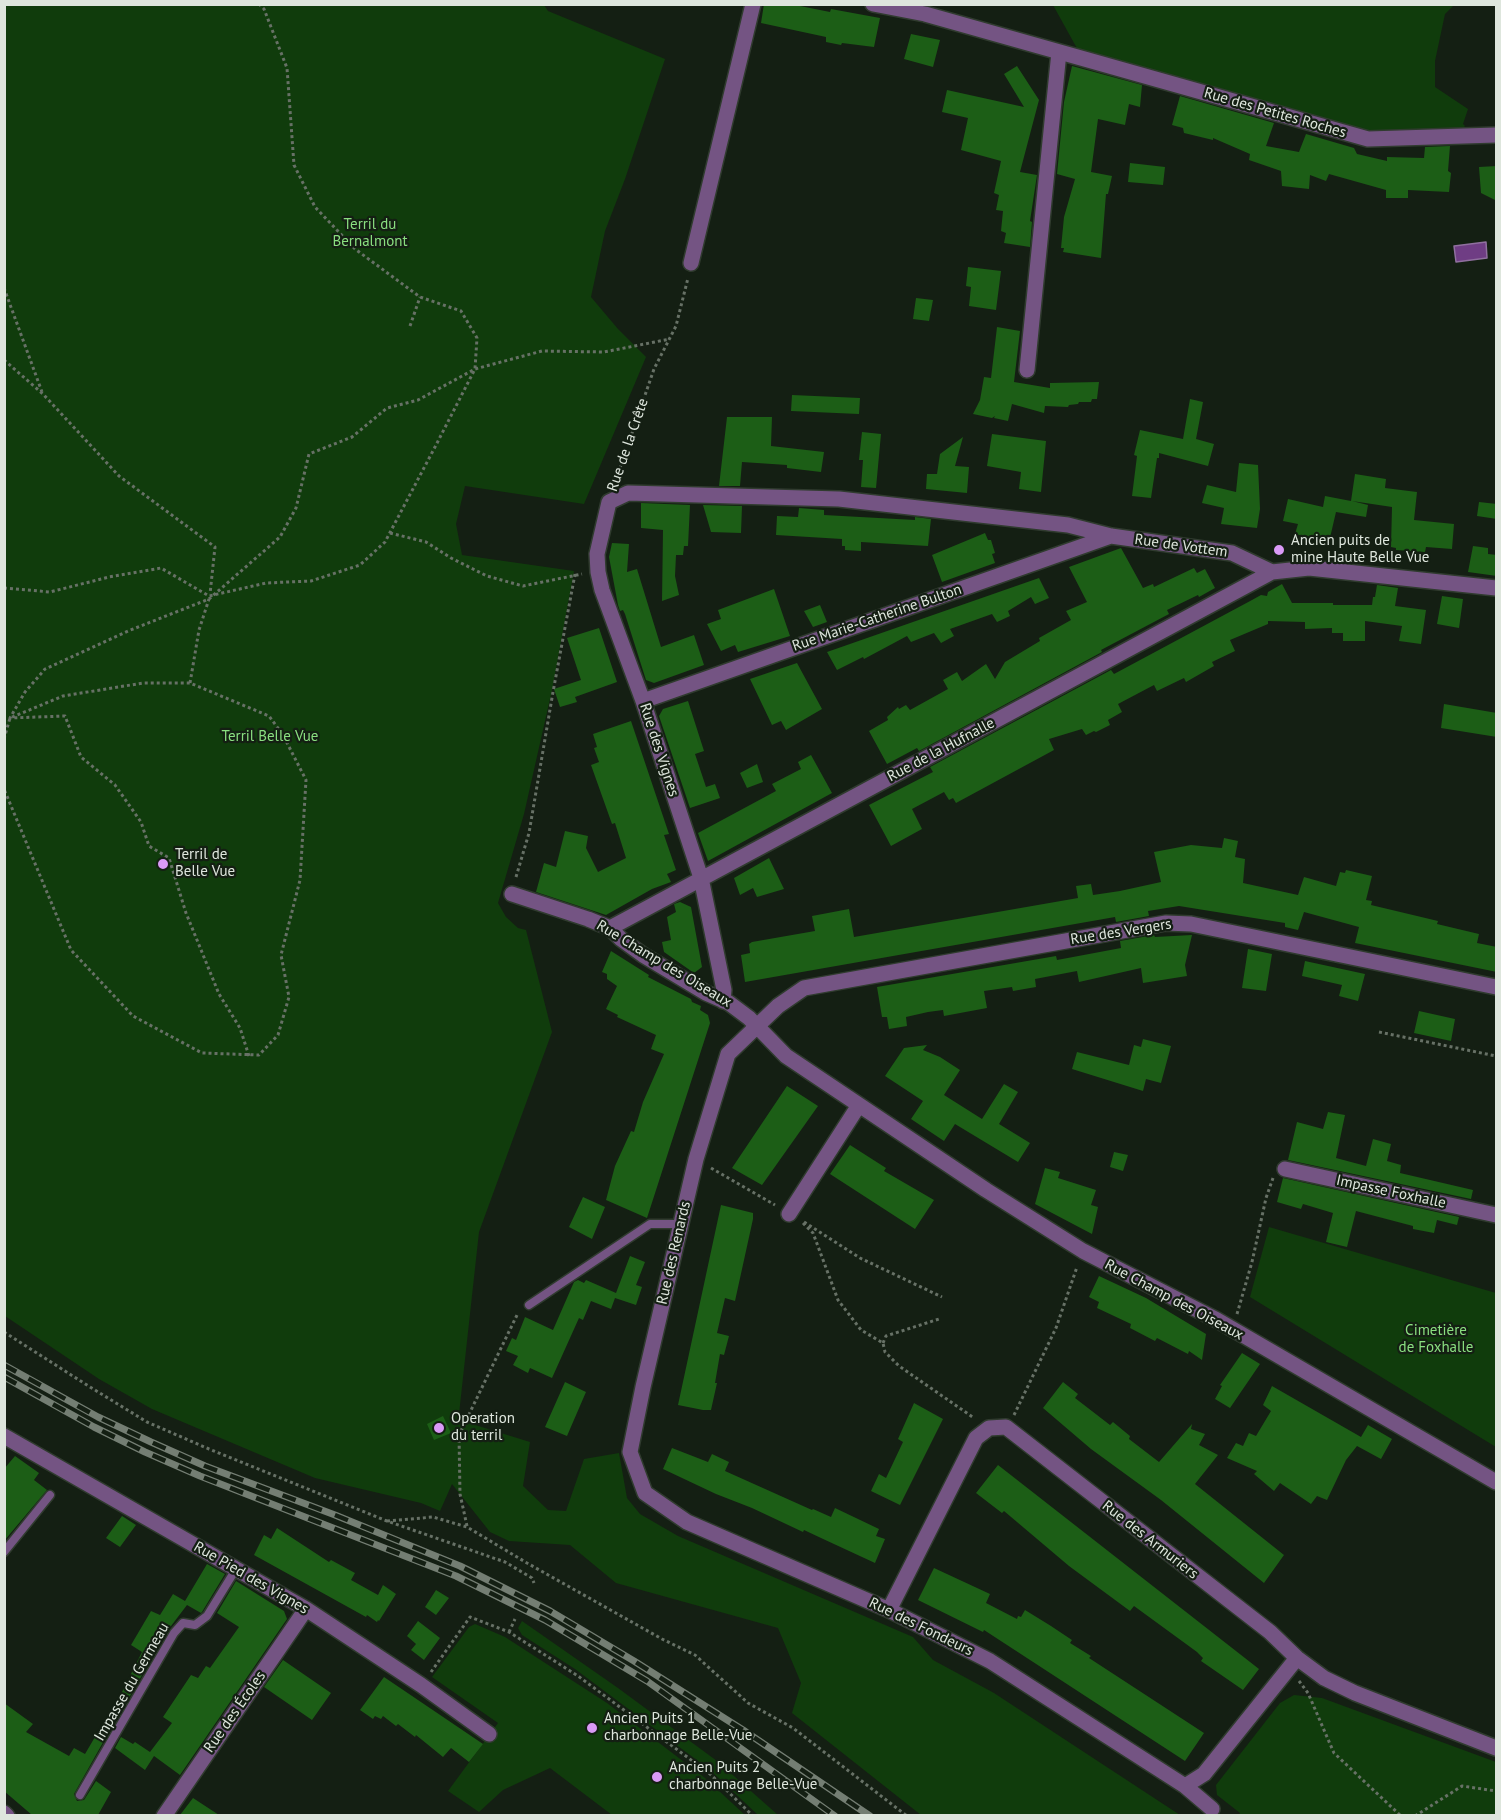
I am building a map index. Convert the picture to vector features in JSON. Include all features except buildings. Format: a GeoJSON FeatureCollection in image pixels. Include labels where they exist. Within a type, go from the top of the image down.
{"type":"FeatureCollection","features":[{"type":"Feature","properties":{"kind":"street"},"geometry":{"type":"LineString","coordinates":[[691,263],[753,4]]}},
{"type":"Feature","properties":{"kind":"street","name":"Rue des Petites Roches"},"geometry":{"type":"LineString","coordinates":[[873,4],[925,14],[1368,139],[1497,135]]}},
{"type":"Feature","properties":{"kind":"street"},"geometry":{"type":"LineString","coordinates":[[1027,370],[1059,52]]}},
{"type":"Feature","properties":{"kind":"street","name":"Rue de la Crête"},"geometry":{"type":"LineString","coordinates":[[609,502],[628,493],[839,499],[1068,525],[1111,536]]}},
{"type":"Feature","properties":{"kind":"street","name":"Rue des Vignes"},"geometry":{"type":"LineString","coordinates":[[609,502],[597,554],[602,590],[643,701],[701,878],[724,990],[723,1000]]}},
{"type":"Feature","properties":{"kind":"street","name":"Rue de Vottem"},"geometry":{"type":"LineString","coordinates":[[1111,536],[1232,553],[1272,573]]}},
{"type":"Feature","properties":{"kind":"street","name":"Rue Marie-Catherine Bulton"},"geometry":{"type":"LineString","coordinates":[[643,701],[1111,536]]}},
{"type":"Feature","properties":{"kind":"street"},"geometry":{"type":"LineString","coordinates":[[1272,573],[1309,568],[1497,588]]}},
{"type":"Feature","properties":{"kind":"street","name":"Rue de la Hufnalle"},"geometry":{"type":"LineString","coordinates":[[610,928],[1272,573]]}},
{"type":"Feature","properties":{"kind":"street","name":"Rue Champ des Oiseaux"},"geometry":{"type":"LineString","coordinates":[[512,894],[610,928],[644,955],[706,993],[723,1000],[749,1018],[786,1056],[986,1190],[1083,1251],[1230,1328],[1497,1482]]}},
{"type":"Feature","properties":{"kind":"street","name":"Rue des Vergers"},"geometry":{"type":"LineString","coordinates":[[757,1026],[778,1006],[804,988],[1166,923],[1191,924],[1497,987]]}},
{"type":"Feature","properties":{"kind":"street","name":"Rue des Renards"},"geometry":{"type":"LineString","coordinates":[[645,1493],[630,1452],[680,1224],[696,1160],[728,1054],[757,1026]]}},
{"type":"Feature","properties":{"kind":"street"},"geometry":{"type":"LineString","coordinates":[[789,1214],[859,1105]]}},
{"type":"Feature","properties":{"kind":"street","name":"Impasse Foxhalle"},"geometry":{"type":"LineString","coordinates":[[1285,1169],[1497,1215]]}},
{"type":"Feature","properties":{"kind":"street"},"geometry":{"type":"LineString","coordinates":[[889,1610],[976,1438],[989,1428],[1006,1427]]}},
{"type":"Feature","properties":{"kind":"street","name":"Rue des Armuriers"},"geometry":{"type":"LineString","coordinates":[[1006,1427],[1270,1632],[1293,1663],[1355,1694],[1497,1748]]}},
{"type":"Feature","properties":{"kind":"street","name":"Rue Pied des Vignes"},"geometry":{"type":"LineString","coordinates":[[4,1436],[306,1609],[421,1685],[489,1734]]}},
{"type":"Feature","properties":{"kind":"street","name":"Rue des Fondeurs"},"geometry":{"type":"LineString","coordinates":[[645,1493],[687,1522],[889,1610],[990,1661],[1185,1786],[1212,1809]]}},
{"type":"Feature","properties":{"kind":"street","name":"Rue des Écoles"},"geometry":{"type":"LineString","coordinates":[[164,1815],[306,1609]]}},
{"type":"Feature","properties":{"kind":"street"},"geometry":{"type":"LineString","coordinates":[[1185,1786],[1204,1774],[1293,1663]]}},
{"type":"Feature","properties":{"kind":"lane"},"geometry":{"type":"LineString","coordinates":[[529,1305],[650,1224],[680,1224]]}},
{"type":"Feature","properties":{"kind":"lane"},"geometry":{"type":"LineString","coordinates":[[4,1552],[50,1495]]}},
{"type":"Feature","properties":{"kind":"lane","name":"Impasse du Germeau"},"geometry":{"type":"LineString","coordinates":[[80,1795],[174,1633],[183,1623],[195,1625],[207,1616],[236,1569]]}},
{"type":"Feature","properties":{"kind":"path"},"geometry":{"type":"LineString","coordinates":[[4,739],[10,718],[25,692],[45,669],[209,597],[266,583],[311,581],[360,565],[385,542],[475,369],[477,338],[461,311],[420,297],[355,249],[315,207],[294,165],[287,68],[264,9],[259,4]]}},
{"type":"Feature","properties":{"kind":"path","name":"Rue de la Crête"},"geometry":{"type":"LineString","coordinates":[[609,502],[654,369],[676,326],[691,263]]}},
{"type":"Feature","properties":{"kind":"path"},"geometry":{"type":"LineString","coordinates":[[4,288],[43,394]]}},
{"type":"Feature","properties":{"kind":"path"},"geometry":{"type":"LineString","coordinates":[[411,326],[420,297]]}},
{"type":"Feature","properties":{"kind":"path"},"geometry":{"type":"LineString","coordinates":[[209,597],[280,537],[296,508],[309,454],[352,437],[387,408],[418,400],[475,369],[542,351],[604,352],[670,339]]}},
{"type":"Feature","properties":{"kind":"path"},"geometry":{"type":"LineString","coordinates":[[4,360],[43,394],[119,476],[214,547],[209,597],[199,630],[190,683]]}},
{"type":"Feature","properties":{"kind":"path"},"geometry":{"type":"LineString","coordinates":[[390,533],[426,542],[451,558],[487,576],[523,586],[575,574],[598,572]]}},
{"type":"Feature","properties":{"kind":"path"},"geometry":{"type":"LineString","coordinates":[[4,588],[50,592],[109,577],[161,568],[209,597]]}},
{"type":"Feature","properties":{"kind":"path"},"geometry":{"type":"LineString","coordinates":[[512,894],[529,832],[575,574]]}},
{"type":"Feature","properties":{"kind":"path"},"geometry":{"type":"LineString","coordinates":[[4,789],[70,950],[133,1016],[202,1053],[259,1055],[279,1035],[289,998],[282,955],[300,880],[306,780],[283,735],[269,716],[190,683],[143,683],[63,696],[10,718]]}},
{"type":"Feature","properties":{"kind":"path"},"geometry":{"type":"LineString","coordinates":[[10,718],[65,716],[81,757],[115,785],[141,822],[148,846],[169,858],[190,924],[219,994],[240,1028],[249,1056]]}},
{"type":"Feature","properties":{"kind":"path"},"geometry":{"type":"LineString","coordinates":[[1379,1032],[1496,1056]]}},
{"type":"Feature","properties":{"kind":"path"},"geometry":{"type":"LineString","coordinates":[[696,1160],[789,1214]]}},
{"type":"Feature","properties":{"kind":"path"},"geometry":{"type":"LineString","coordinates":[[1230,1328],[1239,1309],[1250,1271],[1266,1198],[1274,1173],[1285,1169]]}},
{"type":"Feature","properties":{"kind":"path"},"geometry":{"type":"LineString","coordinates":[[883,1343],[861,1330],[838,1300],[813,1233],[800,1219],[860,1258],[942,1296]]}},
{"type":"Feature","properties":{"kind":"path"},"geometry":{"type":"LineString","coordinates":[[1006,1427],[1020,1406],[1056,1328],[1083,1251]]}},
{"type":"Feature","properties":{"kind":"path"},"geometry":{"type":"LineString","coordinates":[[468,1527],[460,1494],[459,1435],[516,1315],[529,1305]]}},
{"type":"Feature","properties":{"kind":"path"},"geometry":{"type":"LineString","coordinates":[[939,1319],[886,1336],[883,1343],[885,1352],[899,1366],[989,1428]]}},
{"type":"Feature","properties":{"kind":"path"},"geometry":{"type":"LineString","coordinates":[[4,1332],[147,1422],[387,1521],[505,1562],[532,1578],[534,1583]]}},
{"type":"Feature","properties":{"kind":"path"},"geometry":{"type":"LineString","coordinates":[[387,1521],[433,1517],[468,1527],[537,1569],[695,1655],[748,1702],[793,1728],[907,1815]]}},
{"type":"Feature","properties":{"kind":"path"},"geometry":{"type":"LineString","coordinates":[[421,1685],[470,1617],[509,1632],[578,1676],[710,1774],[753,1815]]}},
{"type":"Feature","properties":{"kind":"path"},"geometry":{"type":"LineString","coordinates":[[509,1632],[515,1619]]}},
{"type":"Feature","properties":{"kind":"path"},"geometry":{"type":"LineString","coordinates":[[1293,1663],[1334,1753],[1401,1815]]}},
{"type":"Feature","properties":{"kind":"path"},"geometry":{"type":"LineString","coordinates":[[1415,1815],[1462,1786],[1497,1791]]}},
{"type":"Feature","properties":{"kind":"green space"},"geometry":{"type":"Polygon","coordinates":[[[5,5],[544,5],[548,11],[665,59],[605,231],[591,297],[646,357],[584,504],[465,486],[456,524],[462,555],[574,571],[552,690],[524,814],[498,903],[506,917],[518,928],[526,930],[552,1032],[479,1232],[459,1414],[472,1424],[530,1442],[523,1486],[548,1510],[566,1511],[584,1459],[619,1453],[627,1498],[640,1514],[678,1536],[913,1637],[933,1660],[994,1693],[1180,1815],[921,1815],[792,1713],[801,1683],[778,1628],[616,1583],[570,1545],[509,1541],[490,1532],[452,1484],[440,1511],[421,1503],[315,1478],[152,1409],[99,1379],[5,1316],[5,5]]]}},
{"type":"Feature","properties":{"kind":"green space"},"geometry":{"type":"Polygon","coordinates":[[[1053,5],[1454,5],[1445,14],[1435,61],[1435,87],[1468,109],[1463,124],[1465,126],[1460,132],[1368,136],[1079,52],[1053,5]]]}},
{"type":"Feature","properties":{"kind":"green space","name":"Cimetière de Foxhalle"},"geometry":{"type":"Polygon","coordinates":[[[1269,1227],[1496,1293],[1496,1447],[1250,1297],[1269,1227]]]}},
{"type":"Feature","properties":{"kind":"green space"},"geometry":{"type":"Polygon","coordinates":[[[522,1621],[717,1761],[778,1815],[758,1815],[710,1770],[575,1669],[522,1635],[518,1628],[522,1621]]]}},
{"type":"Feature","properties":{"kind":"green space"},"geometry":{"type":"Polygon","coordinates":[[[475,1624],[505,1637],[607,1703],[705,1778],[745,1815],[612,1815],[550,1768],[503,1790],[479,1812],[448,1791],[498,1723],[432,1677],[469,1627],[475,1624]]]}},
{"type":"Feature","properties":{"kind":"green space"},"geometry":{"type":"Polygon","coordinates":[[[1294,1695],[1322,1698],[1496,1762],[1496,1815],[1239,1815],[1240,1813],[1217,1795],[1216,1785],[1280,1703],[1294,1695]]]}},
{"type":"Feature","properties":{"kind":"shaded area"},"geometry":{"type":"Polygon","coordinates":[[[1486,242],[1487,258],[1456,262],[1454,246],[1486,242]]]}},
{"type":"Feature","properties":{"kind":"railway"},"geometry":{"type":"LineString","coordinates":[[4,1365],[98,1417],[151,1442],[205,1466],[335,1515],[460,1566],[550,1611],[743,1730],[870,1816]]}},
{"type":"Feature","properties":{"kind":"railway"},"geometry":{"type":"LineString","coordinates":[[4,1377],[94,1427],[145,1452],[200,1476],[456,1576],[545,1620],[647,1681],[835,1816]]}},
{"type":"Feature","properties":{"kind":"place","name":"Ancien puits de mine Haute Belle Vue"},"geometry":{"type":"Point","coordinates":[1279,550]}},
{"type":"Feature","properties":{"kind":"place","name":"Terril de Belle Vue"},"geometry":{"type":"Point","coordinates":[163,864]}},
{"type":"Feature","properties":{"kind":"place","name":"Operation du terril"},"geometry":{"type":"Point","coordinates":[439,1428]}},
{"type":"Feature","properties":{"kind":"place","name":"Ancien Puits 1 charbonnage Belle-Vue"},"geometry":{"type":"Point","coordinates":[592,1728]}},
{"type":"Feature","properties":{"kind":"place","name":"Ancien Puits 2 charbonnage Belle-Vue"},"geometry":{"type":"Point","coordinates":[657,1777]}},
{"type":"Feature","properties":{"kind":"park label","name":"Terril du Bernalmont"},"geometry":{"type":"Point","coordinates":[370,234]}},
{"type":"Feature","properties":{"kind":"park label","name":"Terril Belle Vue"},"geometry":{"type":"Point","coordinates":[270,737]}}]}
